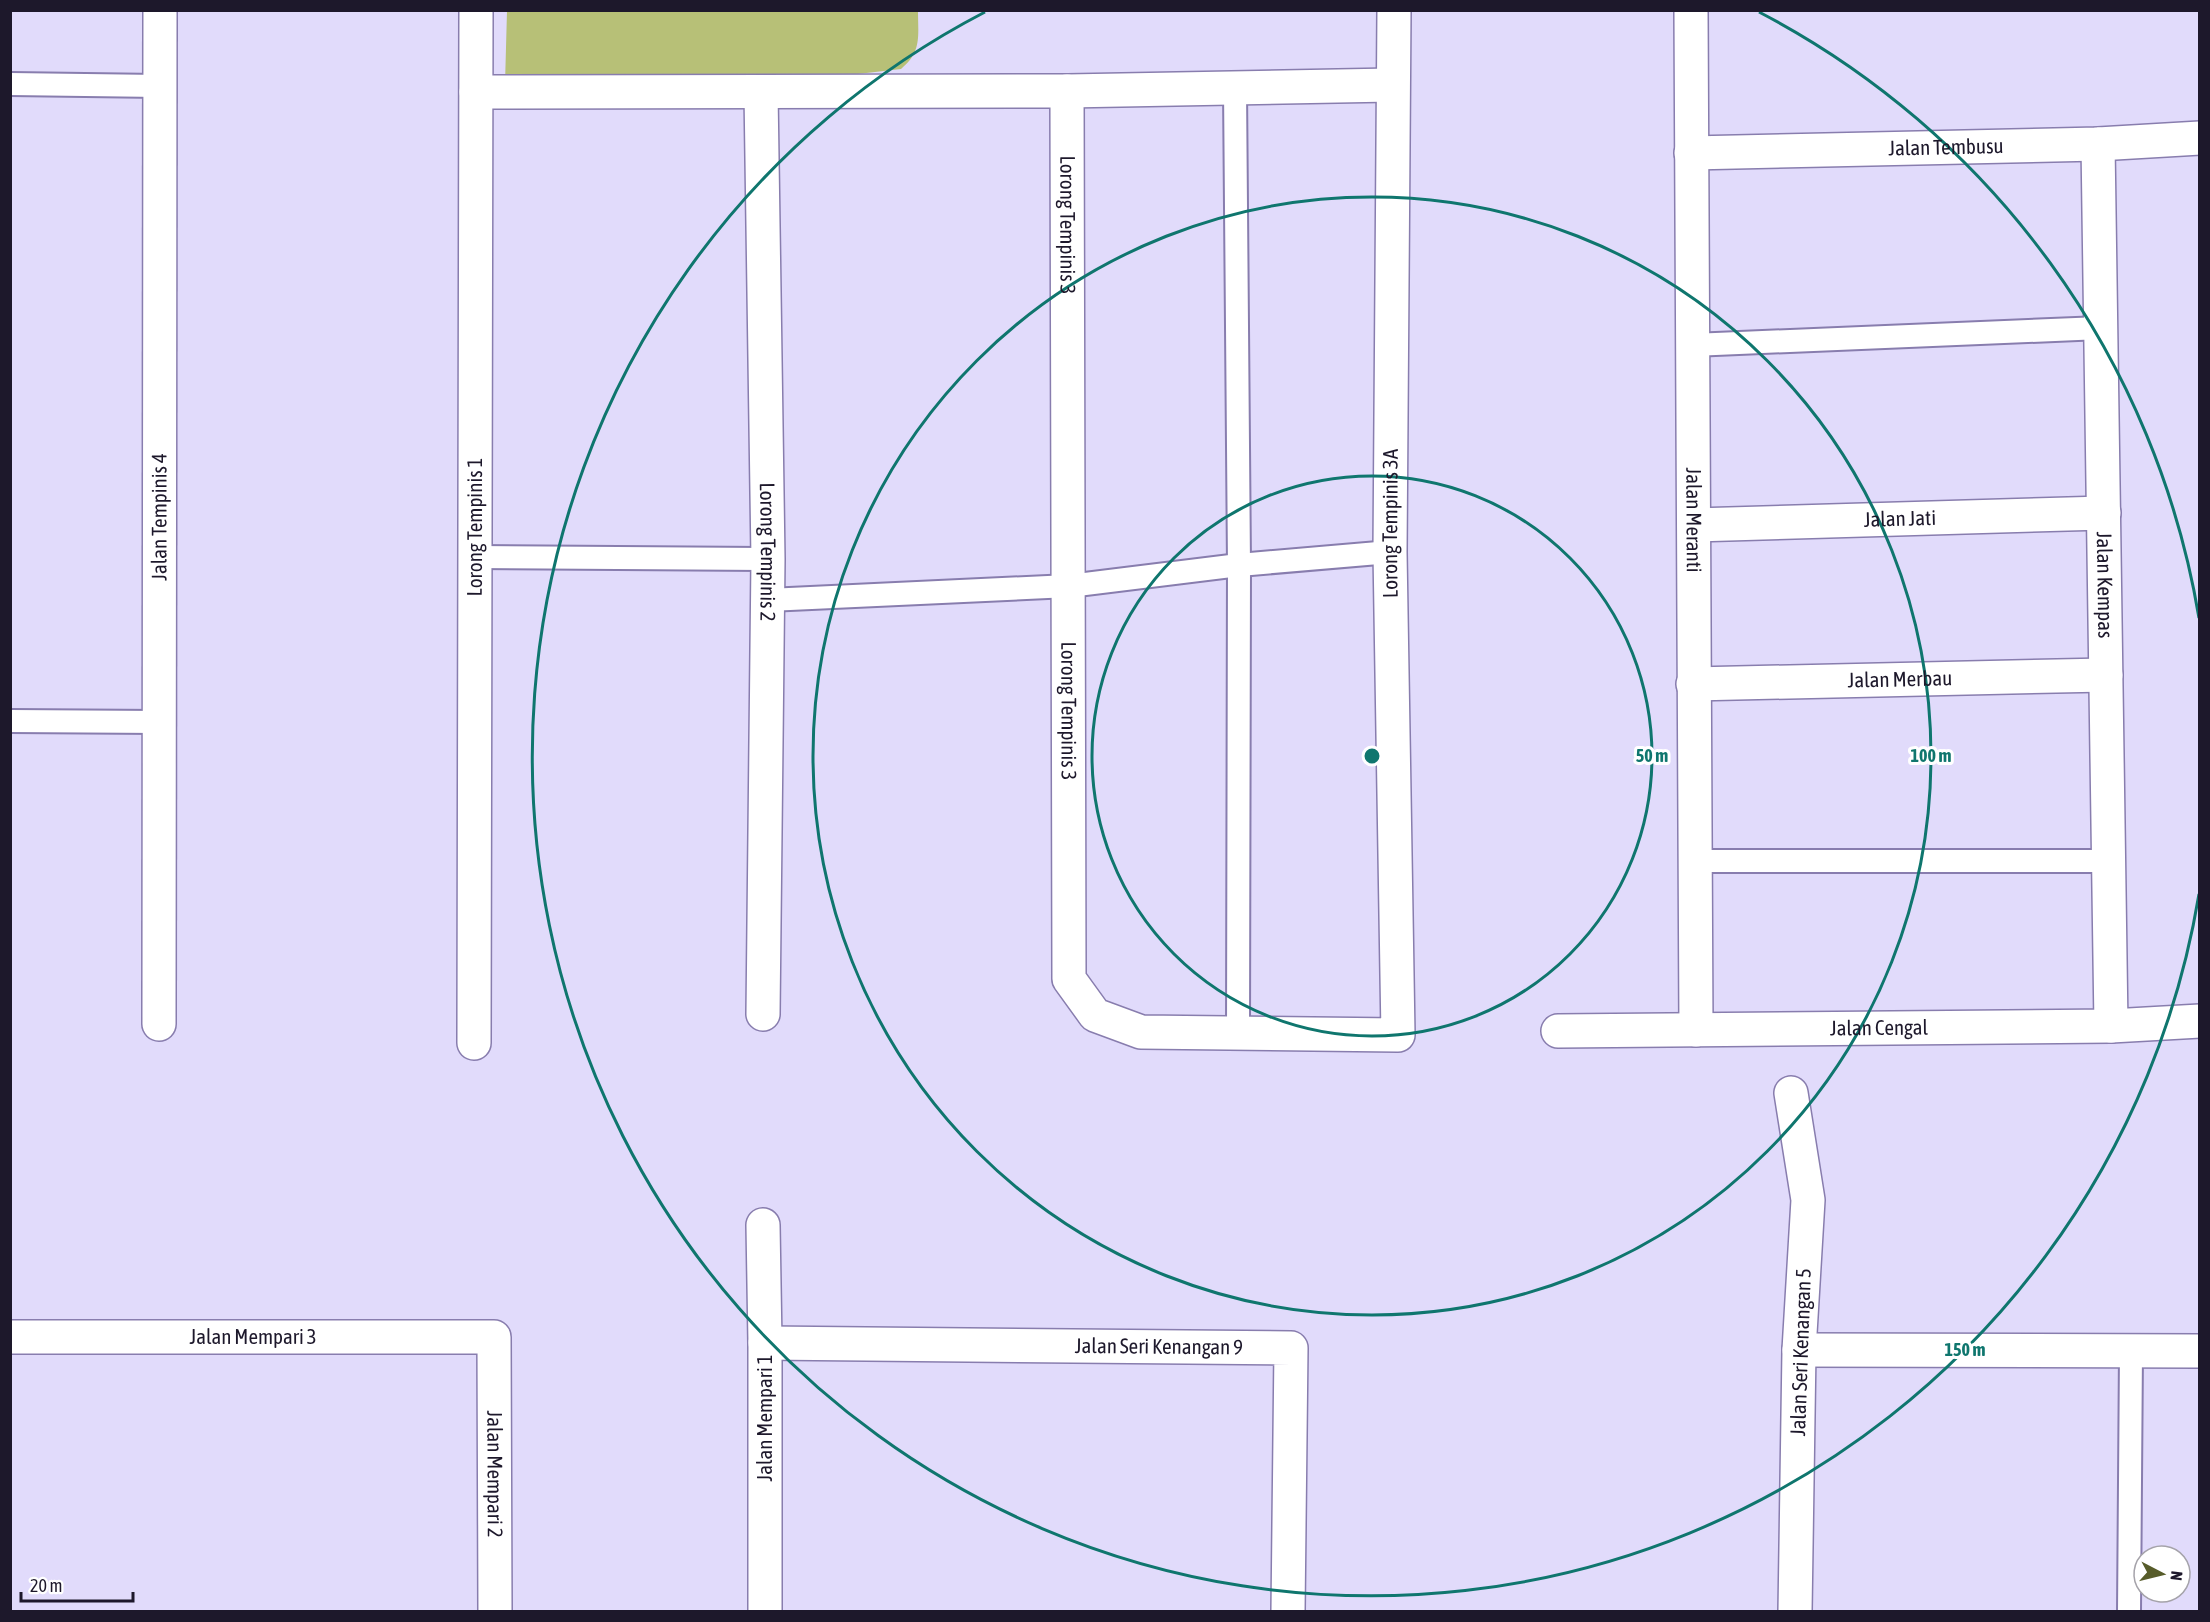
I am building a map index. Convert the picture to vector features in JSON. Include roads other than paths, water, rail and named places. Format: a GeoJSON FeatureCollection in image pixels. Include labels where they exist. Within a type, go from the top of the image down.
{"type":"FeatureCollection","features":[{"type":"Feature","properties":{"kind":"street","name":"Jalan Tempinis 4"},"geometry":{"type":"LineString","coordinates":[[159,1023],[160,10]]}},
{"type":"Feature","properties":{"kind":"street","name":"Lorong Tempinis 1"},"geometry":{"type":"LineString","coordinates":[[474,1043],[476,10]]}},
{"type":"Feature","properties":{"kind":"street","name":"Lorong Tempinis 3A"},"geometry":{"type":"LineString","coordinates":[[1394,10],[1390,552],[1398,1035]]}},
{"type":"Feature","properties":{"kind":"street","name":"Jalan Meranti"},"geometry":{"type":"LineString","coordinates":[[1691,10],[1696,1030]]}},
{"type":"Feature","properties":{"kind":"street"},"geometry":{"type":"LineString","coordinates":[[476,92],[1067,91],[1392,85]]}},
{"type":"Feature","properties":{"kind":"street","name":"Lorong Tempinis 3"},"geometry":{"type":"LineString","coordinates":[[1067,91],[1069,979],[1095,1015],[1141,1032],[1398,1035]]}},
{"type":"Feature","properties":{"kind":"street","name":"Lorong Tempinis 2"},"geometry":{"type":"LineString","coordinates":[[761,92],[768,559],[763,1014]]}},
{"type":"Feature","properties":{"kind":"street","name":"Jalan Tembusu"},"geometry":{"type":"LineString","coordinates":[[1691,153],[2098,144],[2199,138]]}},
{"type":"Feature","properties":{"kind":"street","name":"Jalan Kempas"},"geometry":{"type":"LineString","coordinates":[[2098,144],[2111,1026]]}},
{"type":"Feature","properties":{"kind":"street","name":"Jalan Jati"},"geometry":{"type":"LineString","coordinates":[[1694,525],[2104,513]]}},
{"type":"Feature","properties":{"kind":"street","name":"Jalan Merbau"},"geometry":{"type":"LineString","coordinates":[[1693,684],[2106,675]]}},
{"type":"Feature","properties":{"kind":"street","name":"Jalan Cengal"},"geometry":{"type":"LineString","coordinates":[[1558,1031],[2111,1026],[2199,1021]]}},
{"type":"Feature","properties":{"kind":"street","name":"Jalan Seri Kenangan 5"},"geometry":{"type":"LineString","coordinates":[[1791,1094],[1808,1200],[1799,1350],[1795,1611]]}},
{"type":"Feature","properties":{"kind":"street","name":"Jalan Mempari 1"},"geometry":{"type":"LineString","coordinates":[[763,1225],[765,1611]]}},
{"type":"Feature","properties":{"kind":"street","name":"Jalan Mempari 3"},"geometry":{"type":"LineString","coordinates":[[10,1337],[494,1337]]}},
{"type":"Feature","properties":{"kind":"street","name":"Jalan Mempari 2"},"geometry":{"type":"LineString","coordinates":[[494,1337],[495,1611]]}},
{"type":"Feature","properties":{"kind":"street","name":"Jalan Seri Kenangan 9"},"geometry":{"type":"LineString","coordinates":[[765,1343],[1291,1348],[1288,1611]]}},
{"type":"Feature","properties":{"kind":"street"},"geometry":{"type":"LineString","coordinates":[[1799,1350],[2199,1351]]}},
{"type":"Feature","properties":{"kind":"lane"},"geometry":{"type":"LineString","coordinates":[[10,84],[160,86]]}},
{"type":"Feature","properties":{"kind":"lane"},"geometry":{"type":"LineString","coordinates":[[1235,88],[1239,565],[1238,1033]]}},
{"type":"Feature","properties":{"kind":"lane"},"geometry":{"type":"LineString","coordinates":[[1692,345],[2101,328]]}},
{"type":"Feature","properties":{"kind":"lane"},"geometry":{"type":"LineString","coordinates":[[768,600],[1069,586],[1239,565],[1390,552]]}},
{"type":"Feature","properties":{"kind":"lane"},"geometry":{"type":"LineString","coordinates":[[475,557],[768,559]]}},
{"type":"Feature","properties":{"kind":"lane"},"geometry":{"type":"LineString","coordinates":[[10,722],[160,722]]}},
{"type":"Feature","properties":{"kind":"lane"},"geometry":{"type":"LineString","coordinates":[[1695,861],[2109,861]]}},
{"type":"Feature","properties":{"kind":"lane"},"geometry":{"type":"LineString","coordinates":[[2129,1611],[2131,1351]]}}]}
